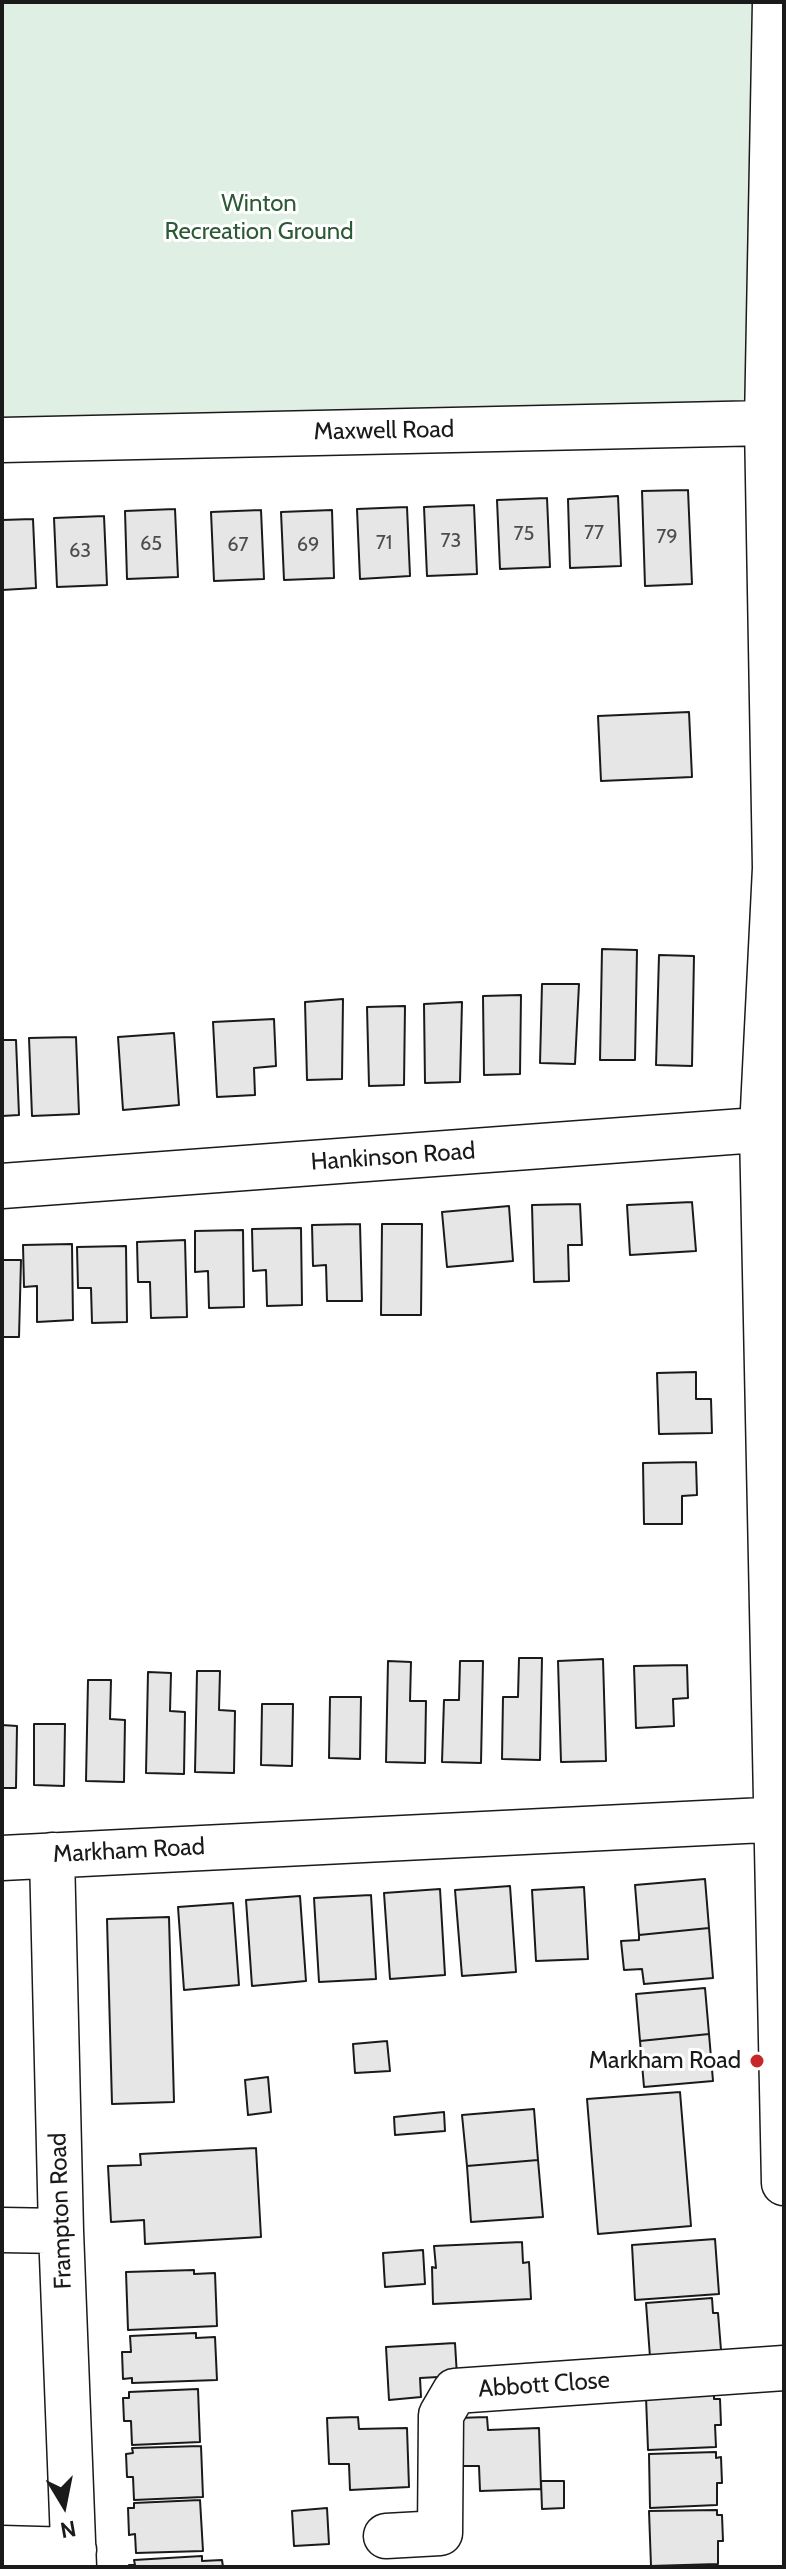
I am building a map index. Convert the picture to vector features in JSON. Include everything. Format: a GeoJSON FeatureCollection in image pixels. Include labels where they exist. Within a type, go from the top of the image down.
{"type":"FeatureCollection","features":[{"type":"Feature","properties":{"kind":"street"},"geometry":{"type":"LineString","coordinates":[[775,2],[776,362],[767,423],[775,868],[773,1129],[784,2183]]}},
{"type":"Feature","properties":{"kind":"street","name":"Maxwell Road"},"geometry":{"type":"LineString","coordinates":[[2,440],[767,423]]}},
{"type":"Feature","properties":{"kind":"street","name":"Hankinson Road"},"geometry":{"type":"LineString","coordinates":[[2,1186],[773,1129]]}},
{"type":"Feature","properties":{"kind":"street","name":"Markham Road"},"geometry":{"type":"LineString","coordinates":[[2,1858],[780,1819]]}},
{"type":"Feature","properties":{"kind":"street","name":"Frampton Road"},"geometry":{"type":"LineString","coordinates":[[52,1855],[61,2231],[74,2559]]}},
{"type":"Feature","properties":{"kind":"street"},"geometry":{"type":"LineString","coordinates":[[2,2230],[61,2231]]}},
{"type":"Feature","properties":{"kind":"street","name":"Abbott Close"},"geometry":{"type":"LineString","coordinates":[[386,2536],[440,2533],[441,2415],[455,2391],[784,2368]]}},
{"type":"Feature","properties":{"kind":"street"},"geometry":{"type":"LineString","coordinates":[[2,2548],[74,2559]]}},
{"type":"Feature","properties":{"kind":"green space","name":"Winton Recreation Ground"},"geometry":{"type":"Polygon","coordinates":[[[2,2],[775,2],[767,423],[2,440],[2,2]]]}},
{"type":"Feature","properties":{"kind":"building"},"geometry":{"type":"Polygon","coordinates":[[[688,490],[692,584],[645,586],[642,491],[688,490]]]}},
{"type":"Feature","properties":{"kind":"building"},"geometry":{"type":"Polygon","coordinates":[[[618,496],[621,566],[570,568],[568,499],[618,496]]]}},
{"type":"Feature","properties":{"kind":"building"},"geometry":{"type":"Polygon","coordinates":[[[547,498],[550,567],[500,569],[497,500],[547,498]]]}},
{"type":"Feature","properties":{"kind":"building"},"geometry":{"type":"Polygon","coordinates":[[[474,505],[477,574],[427,576],[424,507],[474,505]]]}},
{"type":"Feature","properties":{"kind":"building"},"geometry":{"type":"Polygon","coordinates":[[[407,507],[410,576],[360,579],[357,509],[407,507]]]}},
{"type":"Feature","properties":{"kind":"building"},"geometry":{"type":"Polygon","coordinates":[[[175,509],[178,577],[127,579],[125,511],[175,509]]]}},
{"type":"Feature","properties":{"kind":"building"},"geometry":{"type":"Polygon","coordinates":[[[261,510],[264,579],[214,581],[211,512],[261,510]]]}},
{"type":"Feature","properties":{"kind":"building"},"geometry":{"type":"Polygon","coordinates":[[[332,510],[334,578],[284,580],[281,512],[332,510]]]}},
{"type":"Feature","properties":{"kind":"building"},"geometry":{"type":"Polygon","coordinates":[[[104,516],[107,585],[57,587],[54,518],[104,516]]]}},
{"type":"Feature","properties":{"kind":"building"},"geometry":{"type":"Polygon","coordinates":[[[33,519],[36,588],[2,590],[2,520],[33,519]]]}},
{"type":"Feature","properties":{"kind":"building"},"geometry":{"type":"Polygon","coordinates":[[[689,712],[692,777],[601,781],[598,716],[689,712]]]}},
{"type":"Feature","properties":{"kind":"building"},"geometry":{"type":"Polygon","coordinates":[[[602,949],[637,950],[635,1060],[600,1060],[602,949]]]}},
{"type":"Feature","properties":{"kind":"building"},"geometry":{"type":"Polygon","coordinates":[[[659,955],[694,956],[692,1066],[656,1065],[659,955]]]}},
{"type":"Feature","properties":{"kind":"building"},"geometry":{"type":"Polygon","coordinates":[[[542,984],[579,984],[575,1064],[540,1063],[542,984]]]}},
{"type":"Feature","properties":{"kind":"building"},"geometry":{"type":"Polygon","coordinates":[[[521,995],[520,1074],[484,1075],[483,996],[521,995]]]}},
{"type":"Feature","properties":{"kind":"building"},"geometry":{"type":"Polygon","coordinates":[[[343,999],[342,1079],[307,1080],[305,1002],[343,999]]]}},
{"type":"Feature","properties":{"kind":"building"},"geometry":{"type":"Polygon","coordinates":[[[462,1002],[460,1082],[425,1083],[424,1004],[462,1002]]]}},
{"type":"Feature","properties":{"kind":"building"},"geometry":{"type":"Polygon","coordinates":[[[405,1006],[404,1085],[369,1086],[367,1007],[405,1006]]]}},
{"type":"Feature","properties":{"kind":"building"},"geometry":{"type":"Polygon","coordinates":[[[274,1019],[276,1066],[254,1068],[255,1095],[217,1097],[213,1022],[274,1019]]]}},
{"type":"Feature","properties":{"kind":"building"},"geometry":{"type":"Polygon","coordinates":[[[174,1033],[179,1105],[123,1110],[118,1037],[174,1033]]]}},
{"type":"Feature","properties":{"kind":"building"},"geometry":{"type":"Polygon","coordinates":[[[76,1037],[79,1114],[32,1116],[29,1038],[76,1037]]]}},
{"type":"Feature","properties":{"kind":"building"},"geometry":{"type":"Polygon","coordinates":[[[2,1040],[16,1040],[19,1115],[2,1116],[2,1040]]]}},
{"type":"Feature","properties":{"kind":"building"},"geometry":{"type":"Polygon","coordinates":[[[692,1202],[696,1251],[630,1255],[627,1205],[692,1202]]]}},
{"type":"Feature","properties":{"kind":"building"},"geometry":{"type":"Polygon","coordinates":[[[580,1204],[582,1245],[568,1245],[569,1281],[534,1282],[532,1205],[580,1204]]]}},
{"type":"Feature","properties":{"kind":"building"},"geometry":{"type":"Polygon","coordinates":[[[509,1206],[513,1261],[447,1267],[442,1212],[509,1206]]]}},
{"type":"Feature","properties":{"kind":"building"},"geometry":{"type":"Polygon","coordinates":[[[360,1224],[362,1301],[327,1301],[326,1265],[313,1266],[312,1225],[360,1224]]]}},
{"type":"Feature","properties":{"kind":"building"},"geometry":{"type":"Polygon","coordinates":[[[382,1224],[422,1224],[421,1315],[381,1315],[382,1224]]]}},
{"type":"Feature","properties":{"kind":"building"},"geometry":{"type":"Polygon","coordinates":[[[301,1228],[302,1305],[267,1306],[266,1270],[253,1271],[252,1229],[301,1228]]]}},
{"type":"Feature","properties":{"kind":"building"},"geometry":{"type":"Polygon","coordinates":[[[243,1230],[244,1307],[209,1308],[208,1271],[195,1272],[195,1231],[243,1230]]]}},
{"type":"Feature","properties":{"kind":"building"},"geometry":{"type":"Polygon","coordinates":[[[185,1240],[187,1317],[151,1318],[150,1282],[138,1282],[137,1242],[185,1240]]]}},
{"type":"Feature","properties":{"kind":"building"},"geometry":{"type":"Polygon","coordinates":[[[72,1244],[73,1320],[37,1322],[37,1286],[24,1287],[23,1245],[72,1244]]]}},
{"type":"Feature","properties":{"kind":"building"},"geometry":{"type":"Polygon","coordinates":[[[126,1246],[127,1322],[92,1323],[91,1288],[78,1288],[77,1247],[126,1246]]]}},
{"type":"Feature","properties":{"kind":"building"},"geometry":{"type":"Polygon","coordinates":[[[2,1260],[21,1260],[19,1337],[2,1337],[2,1260]]]}},
{"type":"Feature","properties":{"kind":"building"},"geometry":{"type":"Polygon","coordinates":[[[696,1372],[696,1399],[711,1399],[712,1433],[659,1434],[657,1373],[696,1372]]]}},
{"type":"Feature","properties":{"kind":"building"},"geometry":{"type":"Polygon","coordinates":[[[696,1462],[697,1495],[682,1496],[682,1524],[644,1524],[643,1463],[696,1462]]]}},
{"type":"Feature","properties":{"kind":"building"},"geometry":{"type":"Polygon","coordinates":[[[519,1658],[542,1658],[540,1760],[502,1759],[503,1697],[518,1697],[519,1658]]]}},
{"type":"Feature","properties":{"kind":"building"},"geometry":{"type":"Polygon","coordinates":[[[603,1659],[606,1761],[561,1762],[558,1661],[603,1659]]]}},
{"type":"Feature","properties":{"kind":"building"},"geometry":{"type":"Polygon","coordinates":[[[388,1661],[411,1662],[410,1701],[426,1701],[425,1763],[386,1762],[388,1661]]]}},
{"type":"Feature","properties":{"kind":"building"},"geometry":{"type":"Polygon","coordinates":[[[460,1661],[483,1661],[481,1763],[442,1762],[444,1700],[459,1700],[460,1661]]]}},
{"type":"Feature","properties":{"kind":"building"},"geometry":{"type":"Polygon","coordinates":[[[687,1665],[688,1698],[673,1699],[674,1726],[636,1728],[634,1666],[687,1665]]]}},
{"type":"Feature","properties":{"kind":"building"},"geometry":{"type":"Polygon","coordinates":[[[197,1671],[220,1671],[219,1710],[235,1711],[234,1773],[195,1772],[197,1671]]]}},
{"type":"Feature","properties":{"kind":"building"},"geometry":{"type":"Polygon","coordinates":[[[148,1672],[171,1673],[170,1711],[185,1712],[184,1774],[146,1773],[148,1672]]]}},
{"type":"Feature","properties":{"kind":"building"},"geometry":{"type":"Polygon","coordinates":[[[88,1680],[111,1680],[110,1719],[125,1720],[124,1782],[86,1781],[88,1680]]]}},
{"type":"Feature","properties":{"kind":"building"},"geometry":{"type":"Polygon","coordinates":[[[330,1697],[361,1697],[360,1759],[329,1758],[330,1697]]]}},
{"type":"Feature","properties":{"kind":"building"},"geometry":{"type":"Polygon","coordinates":[[[262,1704],[293,1704],[292,1766],[261,1765],[262,1704]]]}},
{"type":"Feature","properties":{"kind":"building"},"geometry":{"type":"Polygon","coordinates":[[[34,1724],[65,1724],[64,1786],[34,1785],[34,1724]]]}},
{"type":"Feature","properties":{"kind":"building"},"geometry":{"type":"Polygon","coordinates":[[[2,1725],[17,1726],[16,1788],[2,1788],[2,1725]]]}},
{"type":"Feature","properties":{"kind":"building"},"geometry":{"type":"Polygon","coordinates":[[[705,1879],[709,1928],[639,1935],[635,1885],[705,1879]]]}},
{"type":"Feature","properties":{"kind":"building"},"geometry":{"type":"Polygon","coordinates":[[[510,1886],[516,1972],[462,1976],[455,1890],[510,1886]]]}},
{"type":"Feature","properties":{"kind":"building"},"geometry":{"type":"Polygon","coordinates":[[[584,1887],[588,1959],[536,1961],[532,1890],[584,1887]]]}},
{"type":"Feature","properties":{"kind":"building"},"geometry":{"type":"Polygon","coordinates":[[[440,1889],[445,1975],[390,1979],[384,1893],[440,1889]]]}},
{"type":"Feature","properties":{"kind":"building"},"geometry":{"type":"Polygon","coordinates":[[[371,1895],[376,1979],[319,1982],[314,1898],[371,1895]]]}},
{"type":"Feature","properties":{"kind":"building"},"geometry":{"type":"Polygon","coordinates":[[[300,1896],[306,1981],[252,1986],[246,1900],[300,1896]]]}},
{"type":"Feature","properties":{"kind":"building"},"geometry":{"type":"Polygon","coordinates":[[[233,1903],[239,1985],[184,1990],[178,1907],[233,1903]]]}},
{"type":"Feature","properties":{"kind":"building"},"geometry":{"type":"Polygon","coordinates":[[[169,1917],[174,2102],[112,2104],[107,1919],[169,1917]]]}},
{"type":"Feature","properties":{"kind":"building"},"geometry":{"type":"Polygon","coordinates":[[[709,1928],[713,1978],[644,1984],[642,1969],[624,1970],[621,1941],[639,1940],[639,1935],[709,1928]]]}},
{"type":"Feature","properties":{"kind":"building"},"geometry":{"type":"Polygon","coordinates":[[[705,1988],[709,2034],[640,2041],[636,1994],[705,1988]]]}},
{"type":"Feature","properties":{"kind":"building"},"geometry":{"type":"Polygon","coordinates":[[[709,2034],[713,2081],[644,2087],[640,2041],[709,2034]]]}},
{"type":"Feature","properties":{"kind":"building"},"geometry":{"type":"Polygon","coordinates":[[[387,2041],[390,2071],[355,2073],[353,2044],[387,2041]]]}},
{"type":"Feature","properties":{"kind":"building"},"geometry":{"type":"Polygon","coordinates":[[[268,2077],[271,2112],[248,2115],[245,2080],[268,2077]]]}},
{"type":"Feature","properties":{"kind":"building"},"geometry":{"type":"Polygon","coordinates":[[[680,2092],[691,2226],[598,2234],[587,2099],[680,2092]]]}},
{"type":"Feature","properties":{"kind":"building"},"geometry":{"type":"Polygon","coordinates":[[[534,2109],[538,2160],[467,2166],[462,2115],[534,2109]]]}},
{"type":"Feature","properties":{"kind":"building"},"geometry":{"type":"Polygon","coordinates":[[[444,2112],[445,2131],[395,2135],[394,2117],[444,2112]]]}},
{"type":"Feature","properties":{"kind":"building"},"geometry":{"type":"Polygon","coordinates":[[[256,2148],[261,2237],[145,2244],[144,2220],[111,2222],[108,2166],[141,2165],[140,2154],[256,2148]]]}},
{"type":"Feature","properties":{"kind":"building"},"geometry":{"type":"Polygon","coordinates":[[[538,2160],[543,2217],[471,2222],[467,2166],[538,2160]]]}},
{"type":"Feature","properties":{"kind":"building"},"geometry":{"type":"Polygon","coordinates":[[[715,2239],[719,2294],[635,2300],[632,2245],[715,2239]]]}},
{"type":"Feature","properties":{"kind":"building"},"geometry":{"type":"Polygon","coordinates":[[[522,2242],[523,2263],[529,2262],[531,2299],[433,2304],[434,2246],[522,2242]]]}},
{"type":"Feature","properties":{"kind":"building"},"geometry":{"type":"Polygon","coordinates":[[[423,2250],[425,2284],[385,2287],[383,2253],[423,2250]]]}},
{"type":"Feature","properties":{"kind":"building"},"geometry":{"type":"Polygon","coordinates":[[[194,2270],[194,2274],[215,2273],[217,2326],[128,2330],[126,2272],[194,2270]]]}},
{"type":"Feature","properties":{"kind":"building"},"geometry":{"type":"Polygon","coordinates":[[[712,2298],[713,2313],[718,2313],[721,2350],[650,2357],[646,2303],[712,2298]]]}},
{"type":"Feature","properties":{"kind":"building"},"geometry":{"type":"Polygon","coordinates":[[[196,2333],[196,2338],[215,2337],[217,2380],[132,2383],[132,2378],[123,2379],[122,2352],[131,2352],[130,2336],[196,2333]]]}},
{"type":"Feature","properties":{"kind":"building"},"geometry":{"type":"Polygon","coordinates":[[[455,2343],[457,2376],[420,2378],[421,2397],[389,2400],[386,2347],[455,2343]]]}},
{"type":"Feature","properties":{"kind":"building"},"geometry":{"type":"Polygon","coordinates":[[[198,2389],[200,2442],[132,2445],[131,2421],[124,2421],[123,2398],[129,2398],[129,2392],[198,2389]]]}},
{"type":"Feature","properties":{"kind":"building"},"geometry":{"type":"Polygon","coordinates":[[[714,2393],[714,2399],[720,2399],[721,2425],[715,2425],[716,2447],[648,2450],[646,2397],[714,2393]]]}},
{"type":"Feature","properties":{"kind":"building"},"geometry":{"type":"Polygon","coordinates":[[[358,2417],[359,2429],[407,2428],[409,2487],[350,2490],[349,2464],[329,2464],[327,2418],[358,2417]]]}},
{"type":"Feature","properties":{"kind":"building"},"geometry":{"type":"Polygon","coordinates":[[[487,2417],[488,2430],[539,2428],[541,2489],[480,2491],[479,2466],[460,2466],[458,2418],[487,2417]]]}},
{"type":"Feature","properties":{"kind":"building"},"geometry":{"type":"Polygon","coordinates":[[[201,2446],[203,2497],[134,2500],[133,2477],[127,2477],[126,2454],[133,2453],[132,2448],[201,2446]]]}},
{"type":"Feature","properties":{"kind":"building"},"geometry":{"type":"Polygon","coordinates":[[[716,2452],[716,2458],[721,2457],[722,2483],[717,2483],[717,2505],[650,2508],[649,2454],[716,2452]]]}},
{"type":"Feature","properties":{"kind":"building"},"geometry":{"type":"Polygon","coordinates":[[[541,2481],[564,2481],[564,2508],[542,2509],[541,2481]]]}},
{"type":"Feature","properties":{"kind":"building"},"geometry":{"type":"Polygon","coordinates":[[[200,2500],[203,2551],[136,2553],[135,2534],[129,2535],[128,2508],[134,2508],[134,2503],[200,2500]]]}},
{"type":"Feature","properties":{"kind":"building"},"geometry":{"type":"Polygon","coordinates":[[[327,2508],[329,2544],[294,2546],[292,2511],[327,2508]]]}},
{"type":"Feature","properties":{"kind":"building"},"geometry":{"type":"Polygon","coordinates":[[[717,2510],[717,2515],[722,2515],[723,2541],[718,2541],[718,2564],[651,2566],[649,2511],[717,2510]]]}},
{"type":"Feature","properties":{"kind":"building"},"geometry":{"type":"Polygon","coordinates":[[[202,2556],[202,2561],[222,2560],[223,2567],[129,2567],[135,2565],[134,2560],[202,2556]]]}},
{"type":"Feature","properties":{"kind":"place","name":"Markham Road"},"geometry":{"type":"Point","coordinates":[757,2061]}}]}
